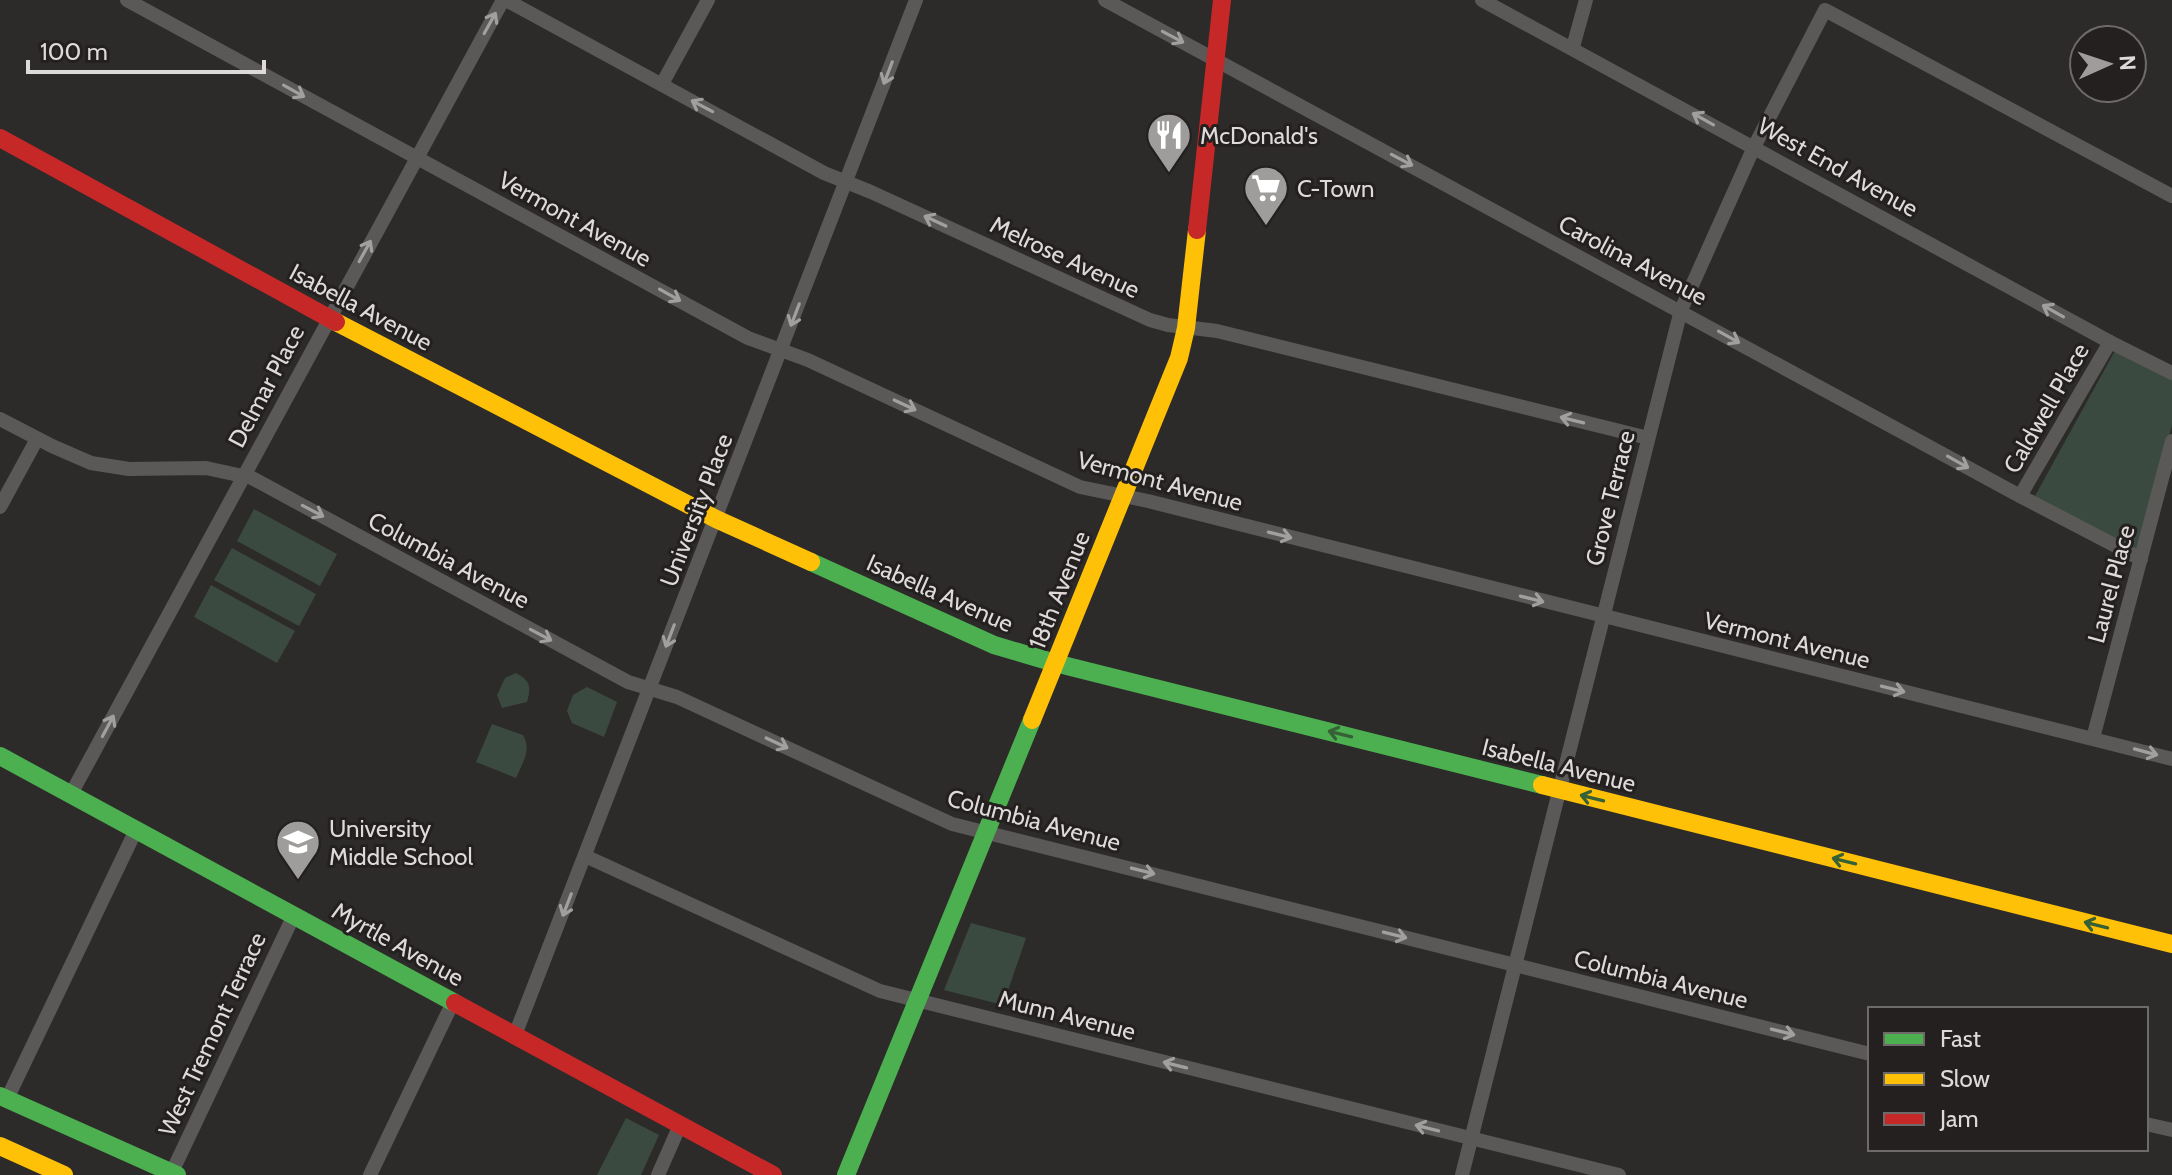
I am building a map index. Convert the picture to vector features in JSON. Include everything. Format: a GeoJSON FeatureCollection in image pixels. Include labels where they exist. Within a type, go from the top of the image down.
{"type":"FeatureCollection","features":[{"type":"Feature","properties":{"kind":"main road","name":"18th Avenue"},"geometry":{"type":"LineString","coordinates":[[846,1175],[1179,358],[1186,328],[1222,0]]}},
{"type":"Feature","properties":{"kind":"main road","name":"Isabella Avenue"},"geometry":{"type":"LineString","coordinates":[[0,138],[328,318],[716,519],[994,645],[1055,663],[2172,944]]}},
{"type":"Feature","properties":{"kind":"main road","name":"Myrtle Avenue"},"geometry":{"type":"LineString","coordinates":[[0,756],[773,1175]]}},
{"type":"Feature","properties":{"kind":"main road"},"geometry":{"type":"LineString","coordinates":[[3,1098],[174,1174]]}},
{"type":"Feature","properties":{"kind":"main road"},"geometry":{"type":"LineString","coordinates":[[0,1146],[64,1175]]}},
{"type":"Feature","properties":{"kind":"street","name":"Vermont Avenue"},"geometry":{"type":"LineString","coordinates":[[127,0],[748,338],[808,360],[1080,487],[2172,759]]}},
{"type":"Feature","properties":{"kind":"street","name":"Delmar Place"},"geometry":{"type":"LineString","coordinates":[[71,794],[504,0]]}},
{"type":"Feature","properties":{"kind":"street","name":"Melrose Avenue"},"geometry":{"type":"LineString","coordinates":[[504,0],[846,182],[1150,320],[1217,331],[1648,438]]}},
{"type":"Feature","properties":{"kind":"street"},"geometry":{"type":"LineString","coordinates":[[662,84],[708,0]]}},
{"type":"Feature","properties":{"kind":"street","name":"University Place"},"geometry":{"type":"LineString","coordinates":[[515,1035],[916,0]]}},
{"type":"Feature","properties":{"kind":"street","name":"Carolina Avenue"},"geometry":{"type":"LineString","coordinates":[[1105,0],[2141,559]]}},
{"type":"Feature","properties":{"kind":"street","name":"West End Avenue"},"geometry":{"type":"LineString","coordinates":[[1482,0],[2172,373]]}},
{"type":"Feature","properties":{"kind":"street"},"geometry":{"type":"LineString","coordinates":[[1573,47],[1586,0]]}},
{"type":"Feature","properties":{"kind":"street","name":"Grove Terrace"},"geometry":{"type":"LineString","coordinates":[[1462,1175],[1681,310],[1754,147],[1825,10],[2172,196]]}},
{"type":"Feature","properties":{"kind":"street","name":"Caldwell Place"},"geometry":{"type":"LineString","coordinates":[[2020,496],[2110,342]]}},
{"type":"Feature","properties":{"kind":"street","name":"Columbia Avenue"},"geometry":{"type":"LineString","coordinates":[[0,419],[78,458],[105,466],[129,469],[194,467],[243,475],[628,682],[677,697],[944,821],[1868,1053]]}},
{"type":"Feature","properties":{"kind":"street"},"geometry":{"type":"LineString","coordinates":[[0,507],[37,439]]}},
{"type":"Feature","properties":{"kind":"street","name":"Laurel Place"},"geometry":{"type":"LineString","coordinates":[[2093,738],[2172,441]]}},
{"type":"Feature","properties":{"kind":"street"},"geometry":{"type":"LineString","coordinates":[[3,1098],[136,830]]}},
{"type":"Feature","properties":{"kind":"street","name":"Munn Avenue"},"geometry":{"type":"LineString","coordinates":[[585,856],[872,988],[1619,1175]]}},
{"type":"Feature","properties":{"kind":"street","name":"West Tremont Terrace"},"geometry":{"type":"LineString","coordinates":[[174,1174],[294,915]]}},
{"type":"Feature","properties":{"kind":"street"},"geometry":{"type":"LineString","coordinates":[[370,1175],[453,1002]]}},
{"type":"Feature","properties":{"kind":"street"},"geometry":{"type":"LineString","coordinates":[[2148,1124],[2172,1130]]}},
{"type":"Feature","properties":{"kind":"street"},"geometry":{"type":"LineString","coordinates":[[658,1175],[680,1125]]}},
{"type":"Feature","properties":{"kind":"green space"},"geometry":{"type":"Polygon","coordinates":[[[2117,347],[2172,378],[2172,425],[2138,552],[2035,496],[2117,347]]]}},
{"type":"Feature","properties":{"kind":"green space"},"geometry":{"type":"Polygon","coordinates":[[[254,509],[337,554],[320,586],[237,541],[254,509]]]}},
{"type":"Feature","properties":{"kind":"green space"},"geometry":{"type":"Polygon","coordinates":[[[232,548],[316,594],[299,626],[214,580],[232,548]]]}},
{"type":"Feature","properties":{"kind":"green space"},"geometry":{"type":"Polygon","coordinates":[[[211,585],[295,631],[277,663],[194,617],[211,585]]]}},
{"type":"Feature","properties":{"kind":"green space"},"geometry":{"type":"Polygon","coordinates":[[[516,673],[529,685],[527,702],[502,708],[497,695],[505,678],[516,673]]]}},
{"type":"Feature","properties":{"kind":"green space"},"geometry":{"type":"Polygon","coordinates":[[[587,687],[617,702],[604,737],[572,723],[567,711],[573,695],[587,687]]]}},
{"type":"Feature","properties":{"kind":"green space"},"geometry":{"type":"Polygon","coordinates":[[[492,724],[523,735],[526,741],[525,757],[516,778],[476,762],[492,724]]]}},
{"type":"Feature","properties":{"kind":"green space"},"geometry":{"type":"Polygon","coordinates":[[[971,923],[1026,938],[1003,1005],[944,990],[971,923]]]}},
{"type":"Feature","properties":{"kind":"green space"},"geometry":{"type":"Polygon","coordinates":[[[626,1118],[659,1135],[641,1175],[597,1175],[626,1118]]]}},
{"type":"Feature","properties":{"kind":"traffic: fast"},"geometry":{"type":"LineString","coordinates":[[811,562],[994,645],[1542,785]]}},
{"type":"Feature","properties":{"kind":"traffic: fast"},"geometry":{"type":"LineString","coordinates":[[846,1175],[1032,720]]}},
{"type":"Feature","properties":{"kind":"traffic: fast"},"geometry":{"type":"LineString","coordinates":[[0,756],[455,1003]]}},
{"type":"Feature","properties":{"kind":"traffic: fast"},"geometry":{"type":"LineString","coordinates":[[0,1096],[177,1175]]}},
{"type":"Feature","properties":{"kind":"traffic: slow"},"geometry":{"type":"LineString","coordinates":[[1032,720],[1179,358],[1186,328],[1197,230]]}},
{"type":"Feature","properties":{"kind":"traffic: slow"},"geometry":{"type":"LineString","coordinates":[[336,322],[716,519],[811,562]]}},
{"type":"Feature","properties":{"kind":"traffic: slow"},"geometry":{"type":"LineString","coordinates":[[1542,785],[2172,944]]}},
{"type":"Feature","properties":{"kind":"traffic: slow"},"geometry":{"type":"LineString","coordinates":[[0,1146],[64,1175]]}},
{"type":"Feature","properties":{"kind":"traffic: jam"},"geometry":{"type":"LineString","coordinates":[[1197,230],[1222,0]]}},
{"type":"Feature","properties":{"kind":"traffic: jam"},"geometry":{"type":"LineString","coordinates":[[0,138],[336,322]]}},
{"type":"Feature","properties":{"kind":"traffic: jam"},"geometry":{"type":"LineString","coordinates":[[455,1003],[773,1175]]}},
{"type":"Feature","properties":{"kind":"place","name":"McDonald's"},"geometry":{"type":"Point","coordinates":[1169,174]}},
{"type":"Feature","properties":{"kind":"place","name":"C-Town"},"geometry":{"type":"Point","coordinates":[1266,227]}},
{"type":"Feature","properties":{"kind":"place","name":"University Middle School"},"geometry":{"type":"Point","coordinates":[298,881]}}]}
